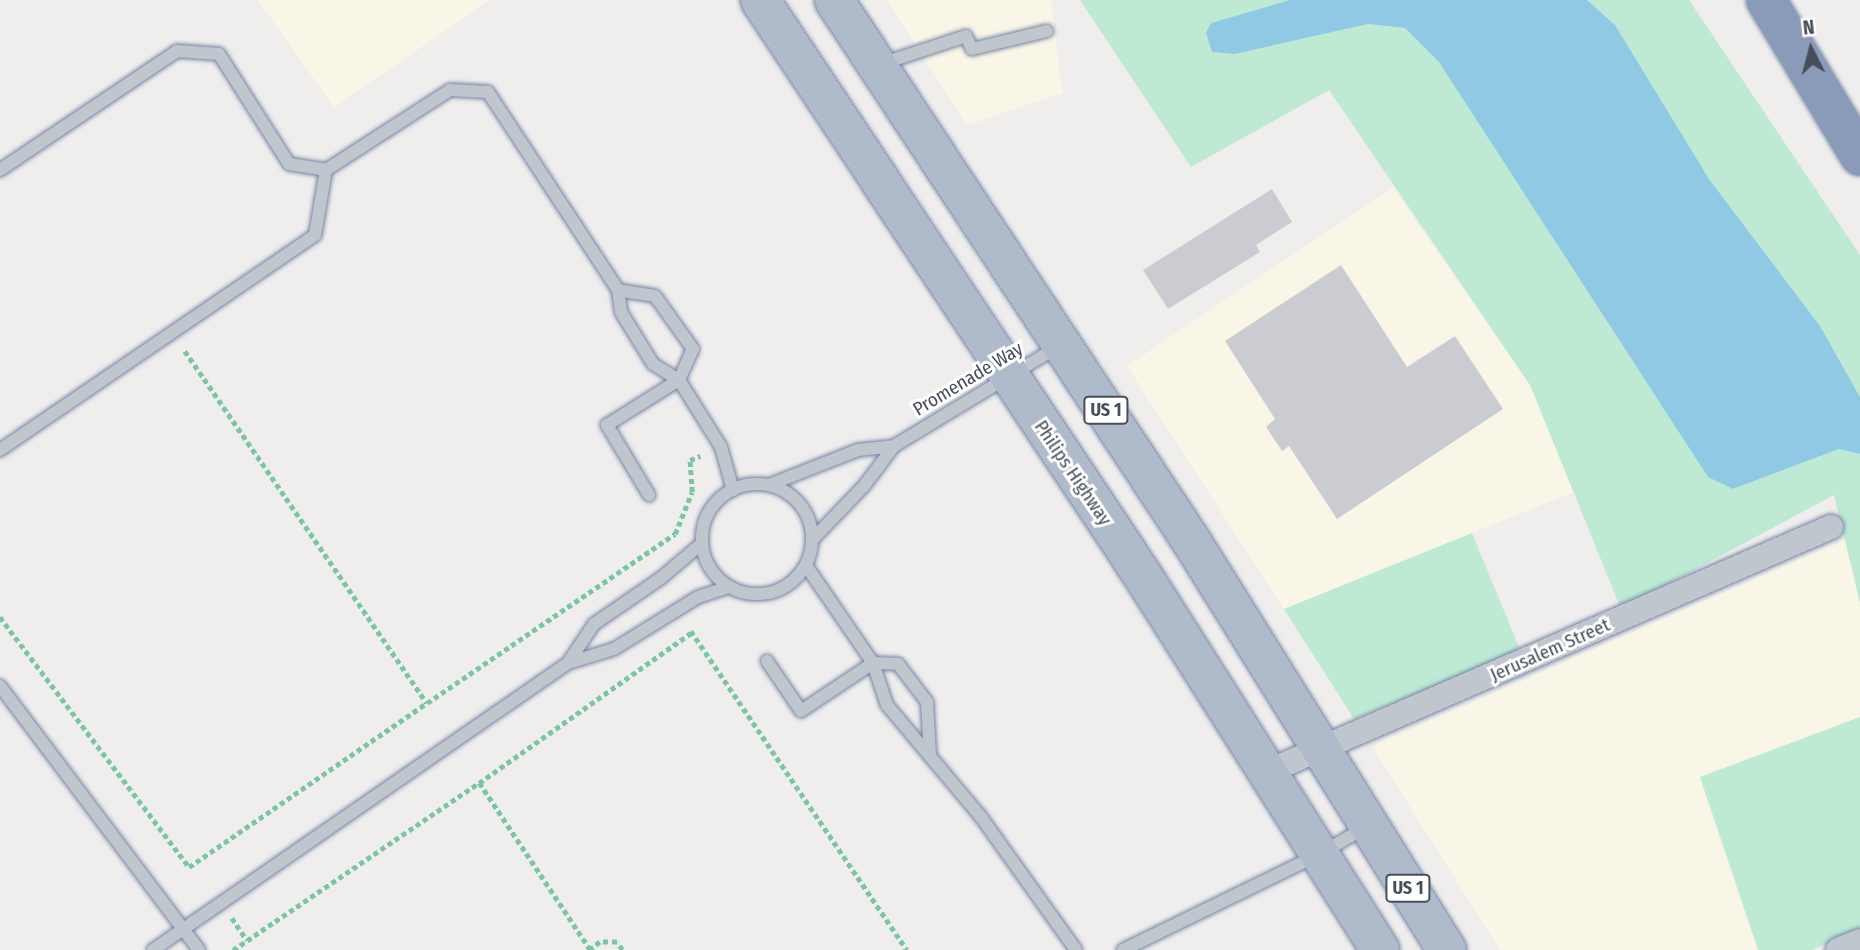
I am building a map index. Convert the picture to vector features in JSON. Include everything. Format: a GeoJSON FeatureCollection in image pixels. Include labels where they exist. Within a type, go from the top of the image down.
{"type":"FeatureCollection","features":[{"type":"Feature","properties":{"kind":"highway"},"geometry":{"type":"LineString","coordinates":[[1766,0],[1860,156]]}},
{"type":"Feature","properties":{"kind":"main road","name":"Philips Highway"},"geometry":{"type":"LineString","coordinates":[[760,0],[1141,573],[1380,950]]}},
{"type":"Feature","properties":{"kind":"main road","name":"US 1"},"geometry":{"type":"LineString","coordinates":[[834,0],[1063,344],[1324,749],[1447,950]]}},
{"type":"Feature","properties":{"kind":"street","name":"Jerusalem Street"},"geometry":{"type":"LineString","coordinates":[[1267,772],[1831,527]]}},
{"type":"Feature","properties":{"kind":"street"},"geometry":{"type":"LineString","coordinates":[[1838,950],[1860,941]]}},
{"type":"Feature","properties":{"kind":"lane"},"geometry":{"type":"LineString","coordinates":[[878,65],[966,36],[972,49],[1047,31]]}},
{"type":"Feature","properties":{"kind":"lane"},"geometry":{"type":"LineString","coordinates":[[0,170],[177,51],[219,54],[289,164],[326,170],[450,90],[488,92],[618,290],[621,313],[653,364],[678,380],[721,447],[733,490]]}},
{"type":"Feature","properties":{"kind":"lane"},"geometry":{"type":"LineString","coordinates":[[0,450],[315,235],[326,170]]}},
{"type":"Feature","properties":{"kind":"lane"},"geometry":{"type":"LineString","coordinates":[[618,290],[655,296],[693,349],[678,380],[607,425],[649,495]]}},
{"type":"Feature","properties":{"kind":"lane","name":"Promenade Way"},"geometry":{"type":"LineString","coordinates":[[812,540],[864,486],[894,446],[1063,344]]}},
{"type":"Feature","properties":{"kind":"lane","name":"Promenade Way"},"geometry":{"type":"LineString","coordinates":[[769,485],[859,450],[894,446]]}},
{"type":"Feature","properties":{"kind":"lane"},"geometry":{"type":"LineString","coordinates":[[769,485],[795,498],[806,513],[812,540],[807,567],[794,581],[771,593],[744,594],[728,587],[705,561],[701,544],[702,526],[710,508],[733,490],[741,486],[769,485]]}},
{"type":"Feature","properties":{"kind":"lane"},"geometry":{"type":"LineString","coordinates":[[568,663],[594,624],[662,578],[701,544]]}},
{"type":"Feature","properties":{"kind":"lane"},"geometry":{"type":"LineString","coordinates":[[807,567],[873,663],[887,705],[981,817],[1076,950]]}},
{"type":"Feature","properties":{"kind":"lane"},"geometry":{"type":"LineString","coordinates":[[153,950],[568,663],[614,649],[698,597],[728,587]]}},
{"type":"Feature","properties":{"kind":"lane"},"geometry":{"type":"LineString","coordinates":[[767,660],[801,711],[873,663],[898,664],[927,702],[930,756]]}},
{"type":"Feature","properties":{"kind":"lane"},"geometry":{"type":"LineString","coordinates":[[0,686],[199,950]]}},
{"type":"Feature","properties":{"kind":"lane"},"geometry":{"type":"LineString","coordinates":[[1123,950],[1320,854],[1369,825]]}},
{"type":"Feature","properties":{"kind":"path"},"geometry":{"type":"LineString","coordinates":[[172,333],[427,703]]}},
{"type":"Feature","properties":{"kind":"path"},"geometry":{"type":"LineString","coordinates":[[0,617],[189,867],[675,534],[692,492],[690,460],[721,447]]}},
{"type":"Feature","properties":{"kind":"path"},"geometry":{"type":"LineString","coordinates":[[677,610],[907,950]]}},
{"type":"Feature","properties":{"kind":"path"},"geometry":{"type":"LineString","coordinates":[[233,950],[479,783],[691,632]]}},
{"type":"Feature","properties":{"kind":"path"},"geometry":{"type":"LineString","coordinates":[[479,783],[590,950],[600,942],[617,942],[622,950]]}},
{"type":"Feature","properties":{"kind":"shaded area"},"geometry":{"type":"Polygon","coordinates":[[[258,0],[490,0],[334,107],[258,0]]]}},
{"type":"Feature","properties":{"kind":"shaded area"},"geometry":{"type":"Polygon","coordinates":[[[887,0],[1051,0],[1062,93],[967,125],[887,0]]]}},
{"type":"Feature","properties":{"kind":"shaded area"},"geometry":{"type":"Polygon","coordinates":[[[1393,188],[1530,385],[1574,492],[1284,609],[1127,366],[1393,188]]]}},
{"type":"Feature","properties":{"kind":"shaded area"},"geometry":{"type":"Polygon","coordinates":[[[1846,539],[1860,603],[1860,717],[1700,778],[1758,950],[1500,950],[1372,746],[1846,539]]]}},
{"type":"Feature","properties":{"kind":"green space"},"geometry":{"type":"Polygon","coordinates":[[[1080,0],[1290,0],[1211,23],[1235,54],[1368,24],[1405,28],[1439,62],[1733,489],[1839,449],[1860,454],[1860,603],[1834,495],[1621,609],[1530,385],[1329,90],[1191,167],[1080,0]]]}},
{"type":"Feature","properties":{"kind":"green space"},"geometry":{"type":"Polygon","coordinates":[[[1587,0],[1689,0],[1860,255],[1860,397],[1820,326],[1709,179],[1587,0]]]}},
{"type":"Feature","properties":{"kind":"green space"},"geometry":{"type":"Polygon","coordinates":[[[1472,533],[1521,652],[1354,719],[1284,609],[1472,533]]]}},
{"type":"Feature","properties":{"kind":"green space"},"geometry":{"type":"Polygon","coordinates":[[[1860,717],[1860,931],[1811,950],[1758,950],[1700,777],[1860,717]]]}},
{"type":"Feature","properties":{"kind":"water"},"geometry":{"type":"Polygon","coordinates":[[[1290,0],[1587,0],[1615,25],[1709,179],[1820,326],[1860,397],[1860,454],[1839,449],[1733,489],[1708,477],[1439,62],[1405,28],[1368,24],[1235,54],[1212,52],[1206,33],[1211,23],[1290,0]]]}},
{"type":"Feature","properties":{"kind":"building"},"geometry":{"type":"Polygon","coordinates":[[[1272,189],[1292,222],[1256,245],[1260,252],[1168,309],[1143,270],[1272,189]]]}},
{"type":"Feature","properties":{"kind":"building"},"geometry":{"type":"Polygon","coordinates":[[[1341,265],[1407,367],[1455,336],[1503,409],[1337,519],[1289,446],[1282,451],[1266,427],[1275,419],[1225,341],[1341,265]]]}}]}
